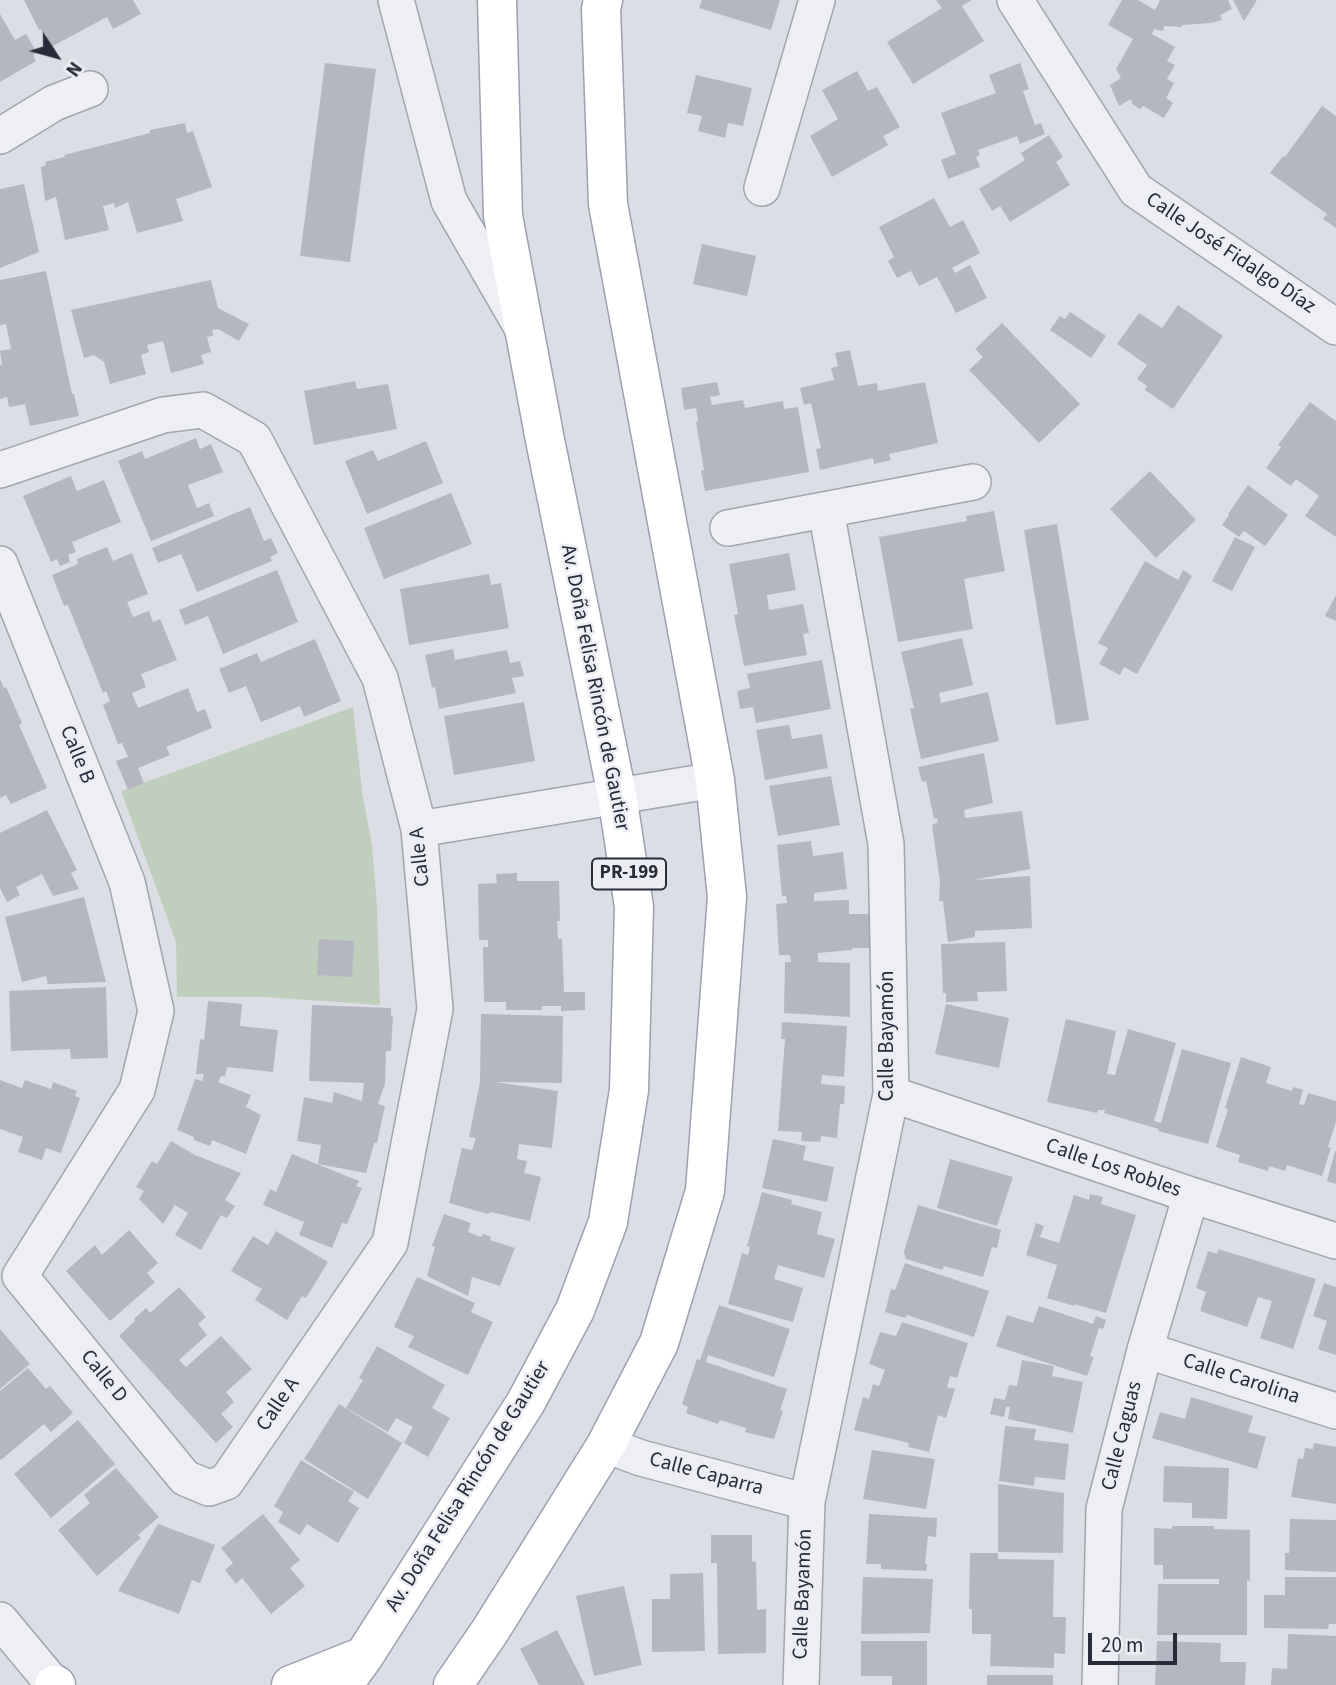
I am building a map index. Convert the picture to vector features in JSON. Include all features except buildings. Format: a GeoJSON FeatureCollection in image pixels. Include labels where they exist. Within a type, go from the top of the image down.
{"type":"FeatureCollection","features":[{"type":"Feature","properties":{"kind":"main road","name":"Av. Doña Felisa Rincón de Gautier"},"geometry":{"type":"LineString","coordinates":[[354,1671],[526,1402],[575,1310],[608,1222],[629,1090],[634,907],[617,795],[503,216],[497,0]]}},
{"type":"Feature","properties":{"kind":"main road"},"geometry":{"type":"LineString","coordinates":[[453,1685],[607,1445],[659,1343],[705,1191],[727,897],[715,780],[608,204],[603,0]]}},
{"type":"Feature","properties":{"kind":"main road"},"geometry":{"type":"LineString","coordinates":[[291,1685],[354,1671]]}},
{"type":"Feature","properties":{"kind":"street"},"geometry":{"type":"LineString","coordinates":[[396,0],[449,201],[525,333]]}},
{"type":"Feature","properties":{"kind":"street"},"geometry":{"type":"LineString","coordinates":[[762,188],[817,0]]}},
{"type":"Feature","properties":{"kind":"street","name":"Calle José Fidalgo Díaz"},"geometry":{"type":"LineString","coordinates":[[1015,0],[1136,190],[1336,327]]}},
{"type":"Feature","properties":{"kind":"street"},"geometry":{"type":"LineString","coordinates":[[0,136],[54,103],[90,89]]}},
{"type":"Feature","properties":{"kind":"street","name":"Calle A"},"geometry":{"type":"LineString","coordinates":[[0,470],[163,415],[203,410],[254,439],[380,678],[419,829],[435,1009],[390,1242],[226,1482],[209,1488],[185,1478]]}},
{"type":"Feature","properties":{"kind":"street"},"geometry":{"type":"LineString","coordinates":[[727,528],[973,482]]}},
{"type":"Feature","properties":{"kind":"street","name":"Calle Bayamón"},"geometry":{"type":"LineString","coordinates":[[801,1685],[807,1502],[891,1094],[886,844],[826,510]]}},
{"type":"Feature","properties":{"kind":"street","name":"Calle B"},"geometry":{"type":"LineString","coordinates":[[0,564],[127,882],[156,1011],[136,1090],[20,1276]]}},
{"type":"Feature","properties":{"kind":"street"},"geometry":{"type":"LineString","coordinates":[[419,829],[715,780]]}},
{"type":"Feature","properties":{"kind":"street","name":"Calle Los Robles"},"geometry":{"type":"LineString","coordinates":[[891,1094],[1336,1241]]}},
{"type":"Feature","properties":{"kind":"street","name":"Calle Caguas"},"geometry":{"type":"LineString","coordinates":[[1100,1685],[1104,1509],[1145,1350],[1191,1195]]}},
{"type":"Feature","properties":{"kind":"street","name":"Calle D"},"geometry":{"type":"LineString","coordinates":[[20,1276],[185,1478]]}},
{"type":"Feature","properties":{"kind":"street","name":"Calle Carolina"},"geometry":{"type":"LineString","coordinates":[[1145,1350],[1336,1411]]}},
{"type":"Feature","properties":{"kind":"street","name":"Calle Caparra"},"geometry":{"type":"LineString","coordinates":[[607,1445],[641,1458],[807,1502]]}},
{"type":"Feature","properties":{"kind":"street"},"geometry":{"type":"LineString","coordinates":[[0,1620],[54,1685]]}},
{"type":"Feature","properties":{"kind":"green space"},"geometry":{"type":"Polygon","coordinates":[[[353,707],[362,792],[372,845],[380,1005],[264,997],[177,997],[176,942],[121,791],[353,707]]]}}]}
